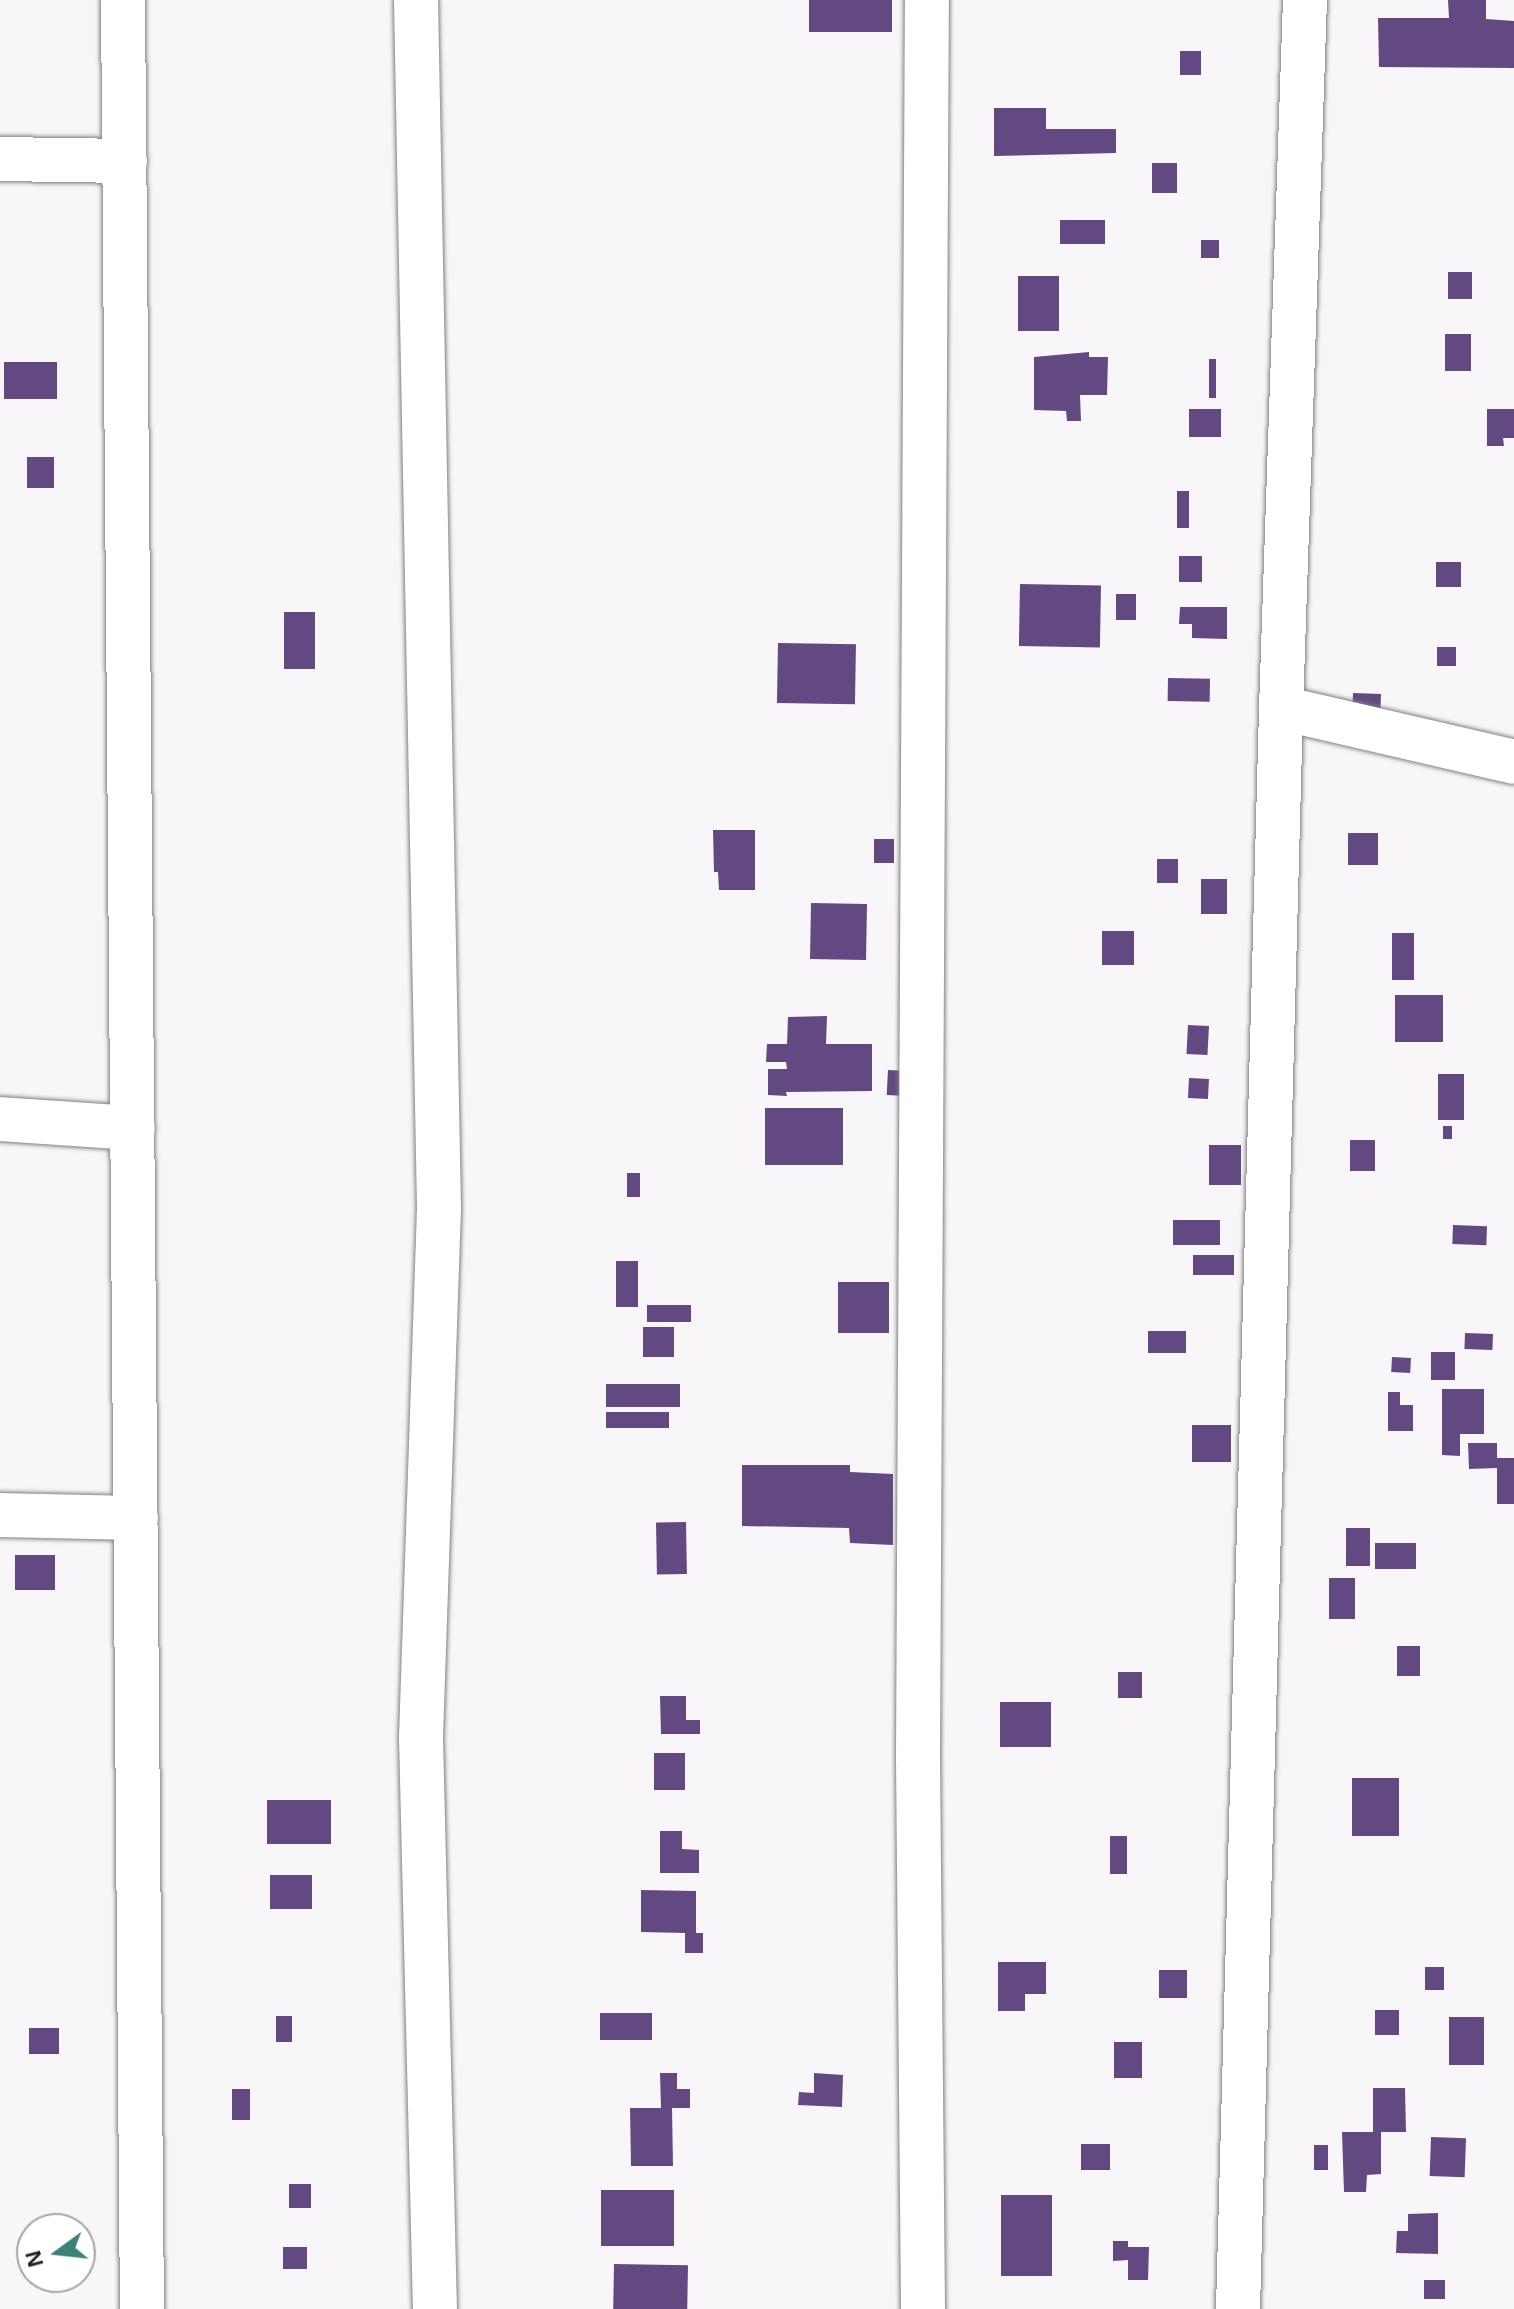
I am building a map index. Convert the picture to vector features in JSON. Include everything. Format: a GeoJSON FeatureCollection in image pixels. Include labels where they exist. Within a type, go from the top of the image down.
{"type":"FeatureCollection","features":[{"type":"Feature","properties":{"kind":"street"},"geometry":{"type":"LineString","coordinates":[[123,0],[142,2309]]}},
{"type":"Feature","properties":{"kind":"street"},"geometry":{"type":"LineString","coordinates":[[416,0],[439,1208],[421,1738],[435,2309]]}},
{"type":"Feature","properties":{"kind":"street"},"geometry":{"type":"LineString","coordinates":[[923,2309],[918,1725],[927,0]]}},
{"type":"Feature","properties":{"kind":"street"},"geometry":{"type":"LineString","coordinates":[[1238,2309],[1281,708],[1305,0]]}},
{"type":"Feature","properties":{"kind":"street"},"geometry":{"type":"LineString","coordinates":[[0,159],[125,161]]}},
{"type":"Feature","properties":{"kind":"street"},"geometry":{"type":"LineString","coordinates":[[1281,708],[1514,762]]}},
{"type":"Feature","properties":{"kind":"street"},"geometry":{"type":"LineString","coordinates":[[0,1119],[133,1128]]}},
{"type":"Feature","properties":{"kind":"street"},"geometry":{"type":"LineString","coordinates":[[0,1515],[136,1518]]}},
{"type":"Feature","properties":{"kind":"building"},"geometry":{"type":"Polygon","coordinates":[[[809,0],[892,0],[892,32],[809,32],[809,0]]]}},
{"type":"Feature","properties":{"kind":"building"},"geometry":{"type":"Polygon","coordinates":[[[1448,0],[1486,0],[1486,19],[1514,21],[1514,68],[1379,67],[1378,18],[1449,18],[1448,0]]]}},
{"type":"Feature","properties":{"kind":"building"},"geometry":{"type":"Polygon","coordinates":[[[1180,51],[1201,51],[1201,75],[1180,75],[1180,51]]]}},
{"type":"Feature","properties":{"kind":"building"},"geometry":{"type":"Polygon","coordinates":[[[994,108],[1046,108],[1046,129],[1116,129],[1116,153],[994,156],[994,108]]]}},
{"type":"Feature","properties":{"kind":"building"},"geometry":{"type":"Polygon","coordinates":[[[1152,163],[1177,163],[1177,193],[1152,193],[1152,163]]]}},
{"type":"Feature","properties":{"kind":"building"},"geometry":{"type":"Polygon","coordinates":[[[1060,220],[1105,220],[1105,244],[1060,244],[1060,220]]]}},
{"type":"Feature","properties":{"kind":"building"},"geometry":{"type":"Polygon","coordinates":[[[1201,240],[1219,240],[1219,258],[1201,258],[1201,240]]]}},
{"type":"Feature","properties":{"kind":"building"},"geometry":{"type":"Polygon","coordinates":[[[1448,272],[1472,272],[1472,299],[1448,299],[1448,272]]]}},
{"type":"Feature","properties":{"kind":"building"},"geometry":{"type":"Polygon","coordinates":[[[1018,276],[1059,276],[1059,331],[1018,331],[1018,276]]]}},
{"type":"Feature","properties":{"kind":"building"},"geometry":{"type":"Polygon","coordinates":[[[1445,334],[1471,334],[1471,371],[1445,371],[1445,334]]]}},
{"type":"Feature","properties":{"kind":"building"},"geometry":{"type":"Polygon","coordinates":[[[1089,352],[1089,357],[1108,357],[1107,395],[1080,395],[1081,421],[1067,421],[1066,411],[1034,410],[1034,357],[1089,352]]]}},
{"type":"Feature","properties":{"kind":"building"},"geometry":{"type":"Polygon","coordinates":[[[1209,359],[1216,359],[1216,398],[1209,398],[1209,359]]]}},
{"type":"Feature","properties":{"kind":"building"},"geometry":{"type":"Polygon","coordinates":[[[4,362],[57,362],[57,399],[4,399],[4,362]]]}},
{"type":"Feature","properties":{"kind":"building"},"geometry":{"type":"Polygon","coordinates":[[[1189,409],[1221,409],[1221,437],[1189,437],[1189,409]]]}},
{"type":"Feature","properties":{"kind":"building"},"geometry":{"type":"Polygon","coordinates":[[[1487,409],[1514,409],[1514,438],[1503,438],[1504,446],[1487,446],[1487,409]]]}},
{"type":"Feature","properties":{"kind":"building"},"geometry":{"type":"Polygon","coordinates":[[[27,457],[54,457],[54,488],[27,488],[27,457]]]}},
{"type":"Feature","properties":{"kind":"building"},"geometry":{"type":"Polygon","coordinates":[[[1177,491],[1189,491],[1189,528],[1177,528],[1177,491]]]}},
{"type":"Feature","properties":{"kind":"building"},"geometry":{"type":"Polygon","coordinates":[[[1179,556],[1202,556],[1202,582],[1179,582],[1179,556]]]}},
{"type":"Feature","properties":{"kind":"building"},"geometry":{"type":"Polygon","coordinates":[[[1436,562],[1461,562],[1461,587],[1436,587],[1436,562]]]}},
{"type":"Feature","properties":{"kind":"building"},"geometry":{"type":"Polygon","coordinates":[[[1020,584],[1101,585],[1100,647],[1019,646],[1020,584]]]}},
{"type":"Feature","properties":{"kind":"building"},"geometry":{"type":"Polygon","coordinates":[[[1116,594],[1136,594],[1136,620],[1116,620],[1116,594]]]}},
{"type":"Feature","properties":{"kind":"building"},"geometry":{"type":"Polygon","coordinates":[[[1180,607],[1227,607],[1227,639],[1192,638],[1192,624],[1179,624],[1180,607]]]}},
{"type":"Feature","properties":{"kind":"building"},"geometry":{"type":"Polygon","coordinates":[[[284,612],[315,612],[315,669],[284,669],[284,612]]]}},
{"type":"Feature","properties":{"kind":"building"},"geometry":{"type":"Polygon","coordinates":[[[778,643],[856,644],[855,704],[777,703],[778,643]]]}},
{"type":"Feature","properties":{"kind":"building"},"geometry":{"type":"Polygon","coordinates":[[[1437,647],[1456,647],[1456,666],[1437,666],[1437,647]]]}},
{"type":"Feature","properties":{"kind":"building"},"geometry":{"type":"Polygon","coordinates":[[[1168,678],[1210,679],[1210,702],[1168,701],[1168,678]]]}},
{"type":"Feature","properties":{"kind":"building"},"geometry":{"type":"Polygon","coordinates":[[[1353,693],[1381,694],[1380,723],[1352,722],[1353,693]]]}},
{"type":"Feature","properties":{"kind":"building"},"geometry":{"type":"Polygon","coordinates":[[[713,830],[755,830],[755,890],[719,890],[718,872],[714,872],[713,830]]]}},
{"type":"Feature","properties":{"kind":"building"},"geometry":{"type":"Polygon","coordinates":[[[1348,833],[1378,833],[1378,865],[1348,865],[1348,833]]]}},
{"type":"Feature","properties":{"kind":"building"},"geometry":{"type":"Polygon","coordinates":[[[874,839],[894,839],[894,863],[874,863],[874,839]]]}},
{"type":"Feature","properties":{"kind":"building"},"geometry":{"type":"Polygon","coordinates":[[[1157,859],[1178,859],[1178,883],[1157,883],[1157,859]]]}},
{"type":"Feature","properties":{"kind":"building"},"geometry":{"type":"Polygon","coordinates":[[[1201,879],[1227,879],[1227,914],[1201,914],[1201,879]]]}},
{"type":"Feature","properties":{"kind":"building"},"geometry":{"type":"Polygon","coordinates":[[[811,903],[867,904],[866,960],[810,959],[811,903]]]}},
{"type":"Feature","properties":{"kind":"building"},"geometry":{"type":"Polygon","coordinates":[[[1102,931],[1134,931],[1134,965],[1102,965],[1102,931]]]}},
{"type":"Feature","properties":{"kind":"building"},"geometry":{"type":"Polygon","coordinates":[[[1392,933],[1414,933],[1414,980],[1392,980],[1392,933]]]}},
{"type":"Feature","properties":{"kind":"building"},"geometry":{"type":"Polygon","coordinates":[[[1395,995],[1443,995],[1443,1042],[1395,1042],[1395,995]]]}},
{"type":"Feature","properties":{"kind":"building"},"geometry":{"type":"Polygon","coordinates":[[[827,1016],[826,1044],[872,1044],[872,1091],[768,1095],[768,1069],[787,1069],[786,1062],[766,1062],[767,1044],[787,1044],[788,1017],[827,1016]]]}},
{"type":"Feature","properties":{"kind":"building"},"geometry":{"type":"Polygon","coordinates":[[[1188,1025],[1209,1026],[1207,1055],[1186,1054],[1188,1025]]]}},
{"type":"Feature","properties":{"kind":"building"},"geometry":{"type":"Polygon","coordinates":[[[888,1070],[909,1071],[908,1096],[887,1095],[888,1070]]]}},
{"type":"Feature","properties":{"kind":"building"},"geometry":{"type":"Polygon","coordinates":[[[1438,1074],[1464,1074],[1464,1120],[1438,1120],[1438,1074]]]}},
{"type":"Feature","properties":{"kind":"building"},"geometry":{"type":"Polygon","coordinates":[[[1189,1078],[1209,1079],[1208,1099],[1188,1098],[1189,1078]]]}},
{"type":"Feature","properties":{"kind":"building"},"geometry":{"type":"Polygon","coordinates":[[[765,1108],[843,1108],[843,1165],[765,1165],[765,1108]]]}},
{"type":"Feature","properties":{"kind":"building"},"geometry":{"type":"Polygon","coordinates":[[[1443,1126],[1452,1126],[1452,1139],[1443,1139],[1443,1126]]]}},
{"type":"Feature","properties":{"kind":"building"},"geometry":{"type":"Polygon","coordinates":[[[1350,1140],[1375,1140],[1375,1171],[1350,1171],[1350,1140]]]}},
{"type":"Feature","properties":{"kind":"building"},"geometry":{"type":"Polygon","coordinates":[[[1209,1145],[1241,1145],[1241,1185],[1209,1185],[1209,1145]]]}},
{"type":"Feature","properties":{"kind":"building"},"geometry":{"type":"Polygon","coordinates":[[[627,1173],[640,1173],[640,1197],[627,1197],[627,1173]]]}},
{"type":"Feature","properties":{"kind":"building"},"geometry":{"type":"Polygon","coordinates":[[[1173,1220],[1220,1220],[1220,1245],[1173,1245],[1173,1220]]]}},
{"type":"Feature","properties":{"kind":"building"},"geometry":{"type":"Polygon","coordinates":[[[1453,1225],[1487,1226],[1486,1245],[1452,1244],[1453,1225]]]}},
{"type":"Feature","properties":{"kind":"building"},"geometry":{"type":"Polygon","coordinates":[[[1193,1255],[1234,1255],[1234,1275],[1193,1275],[1193,1255]]]}},
{"type":"Feature","properties":{"kind":"building"},"geometry":{"type":"Polygon","coordinates":[[[616,1261],[638,1261],[638,1307],[616,1307],[616,1261]]]}},
{"type":"Feature","properties":{"kind":"building"},"geometry":{"type":"Polygon","coordinates":[[[838,1282],[889,1282],[889,1333],[838,1333],[838,1282]]]}},
{"type":"Feature","properties":{"kind":"building"},"geometry":{"type":"Polygon","coordinates":[[[647,1305],[691,1305],[691,1322],[647,1322],[647,1305]]]}},
{"type":"Feature","properties":{"kind":"building"},"geometry":{"type":"Polygon","coordinates":[[[643,1327],[674,1327],[674,1357],[643,1357],[643,1327]]]}},
{"type":"Feature","properties":{"kind":"building"},"geometry":{"type":"Polygon","coordinates":[[[1148,1331],[1186,1331],[1186,1353],[1148,1353],[1148,1331]]]}},
{"type":"Feature","properties":{"kind":"building"},"geometry":{"type":"Polygon","coordinates":[[[1465,1333],[1493,1334],[1492,1350],[1464,1349],[1465,1333]]]}},
{"type":"Feature","properties":{"kind":"building"},"geometry":{"type":"Polygon","coordinates":[[[1431,1352],[1455,1352],[1455,1380],[1431,1380],[1431,1352]]]}},
{"type":"Feature","properties":{"kind":"building"},"geometry":{"type":"Polygon","coordinates":[[[1392,1357],[1411,1358],[1410,1373],[1391,1372],[1392,1357]]]}},
{"type":"Feature","properties":{"kind":"building"},"geometry":{"type":"Polygon","coordinates":[[[606,1384],[680,1384],[680,1407],[606,1407],[606,1384]]]}},
{"type":"Feature","properties":{"kind":"building"},"geometry":{"type":"Polygon","coordinates":[[[1442,1389],[1484,1389],[1484,1434],[1460,1434],[1460,1456],[1442,1455],[1442,1389]]]}},
{"type":"Feature","properties":{"kind":"building"},"geometry":{"type":"Polygon","coordinates":[[[1388,1392],[1400,1392],[1400,1405],[1413,1405],[1413,1431],[1388,1431],[1388,1392]]]}},
{"type":"Feature","properties":{"kind":"building"},"geometry":{"type":"Polygon","coordinates":[[[606,1412],[669,1412],[669,1428],[606,1428],[606,1412]]]}},
{"type":"Feature","properties":{"kind":"building"},"geometry":{"type":"Polygon","coordinates":[[[1192,1425],[1231,1425],[1231,1462],[1192,1462],[1192,1425]]]}},
{"type":"Feature","properties":{"kind":"building"},"geometry":{"type":"Polygon","coordinates":[[[1468,1443],[1497,1443],[1497,1458],[1514,1458],[1514,1504],[1497,1504],[1497,1468],[1469,1469],[1468,1443]]]}},
{"type":"Feature","properties":{"kind":"building"},"geometry":{"type":"Polygon","coordinates":[[[742,1465],[850,1465],[850,1472],[893,1474],[893,1545],[850,1543],[849,1528],[742,1526],[742,1465]]]}},
{"type":"Feature","properties":{"kind":"building"},"geometry":{"type":"Polygon","coordinates":[[[686,1522],[687,1574],[657,1575],[656,1523],[686,1522]]]}},
{"type":"Feature","properties":{"kind":"building"},"geometry":{"type":"Polygon","coordinates":[[[1346,1528],[1370,1528],[1370,1566],[1346,1566],[1346,1528]]]}},
{"type":"Feature","properties":{"kind":"building"},"geometry":{"type":"Polygon","coordinates":[[[1375,1543],[1416,1543],[1416,1569],[1375,1569],[1375,1543]]]}},
{"type":"Feature","properties":{"kind":"building"},"geometry":{"type":"Polygon","coordinates":[[[15,1555],[55,1555],[55,1590],[15,1590],[15,1555]]]}},
{"type":"Feature","properties":{"kind":"building"},"geometry":{"type":"Polygon","coordinates":[[[1329,1578],[1355,1578],[1355,1619],[1329,1619],[1329,1578]]]}},
{"type":"Feature","properties":{"kind":"building"},"geometry":{"type":"Polygon","coordinates":[[[1397,1646],[1420,1646],[1420,1676],[1397,1676],[1397,1646]]]}},
{"type":"Feature","properties":{"kind":"building"},"geometry":{"type":"Polygon","coordinates":[[[1118,1672],[1142,1672],[1142,1698],[1118,1698],[1118,1672]]]}},
{"type":"Feature","properties":{"kind":"building"},"geometry":{"type":"Polygon","coordinates":[[[660,1696],[686,1696],[686,1720],[700,1720],[700,1734],[661,1734],[660,1696]]]}},
{"type":"Feature","properties":{"kind":"building"},"geometry":{"type":"Polygon","coordinates":[[[1000,1702],[1051,1702],[1051,1747],[1000,1747],[1000,1702]]]}},
{"type":"Feature","properties":{"kind":"building"},"geometry":{"type":"Polygon","coordinates":[[[654,1753],[685,1753],[685,1790],[654,1790],[654,1753]]]}},
{"type":"Feature","properties":{"kind":"building"},"geometry":{"type":"Polygon","coordinates":[[[1352,1778],[1399,1778],[1399,1836],[1352,1836],[1352,1778]]]}},
{"type":"Feature","properties":{"kind":"building"},"geometry":{"type":"Polygon","coordinates":[[[267,1800],[331,1800],[331,1844],[267,1844],[267,1800]]]}},
{"type":"Feature","properties":{"kind":"building"},"geometry":{"type":"Polygon","coordinates":[[[660,1831],[682,1831],[682,1849],[699,1850],[699,1873],[660,1873],[660,1831]]]}},
{"type":"Feature","properties":{"kind":"building"},"geometry":{"type":"Polygon","coordinates":[[[1110,1836],[1127,1836],[1127,1874],[1110,1874],[1110,1836]]]}},
{"type":"Feature","properties":{"kind":"building"},"geometry":{"type":"Polygon","coordinates":[[[270,1875],[312,1875],[312,1909],[270,1909],[270,1875]]]}},
{"type":"Feature","properties":{"kind":"building"},"geometry":{"type":"Polygon","coordinates":[[[641,1890],[696,1891],[696,1933],[703,1933],[703,1953],[685,1953],[685,1933],[641,1932],[641,1890]]]}},
{"type":"Feature","properties":{"kind":"building"},"geometry":{"type":"Polygon","coordinates":[[[998,1962],[1046,1962],[1046,1994],[1025,1994],[1025,2011],[998,2011],[998,1962]]]}},
{"type":"Feature","properties":{"kind":"building"},"geometry":{"type":"Polygon","coordinates":[[[1425,1967],[1444,1967],[1444,1990],[1425,1990],[1425,1967]]]}},
{"type":"Feature","properties":{"kind":"building"},"geometry":{"type":"Polygon","coordinates":[[[1159,1970],[1187,1970],[1187,1998],[1159,1998],[1159,1970]]]}},
{"type":"Feature","properties":{"kind":"building"},"geometry":{"type":"Polygon","coordinates":[[[1375,2010],[1399,2010],[1399,2035],[1375,2035],[1375,2010]]]}},
{"type":"Feature","properties":{"kind":"building"},"geometry":{"type":"Polygon","coordinates":[[[600,2013],[652,2013],[652,2040],[600,2040],[600,2013]]]}},
{"type":"Feature","properties":{"kind":"building"},"geometry":{"type":"Polygon","coordinates":[[[276,2016],[292,2016],[292,2042],[276,2042],[276,2016]]]}},
{"type":"Feature","properties":{"kind":"building"},"geometry":{"type":"Polygon","coordinates":[[[1449,2017],[1484,2017],[1484,2065],[1449,2065],[1449,2017]]]}},
{"type":"Feature","properties":{"kind":"building"},"geometry":{"type":"Polygon","coordinates":[[[29,2028],[59,2028],[59,2054],[29,2054],[29,2028]]]}},
{"type":"Feature","properties":{"kind":"building"},"geometry":{"type":"Polygon","coordinates":[[[1114,2042],[1142,2042],[1142,2078],[1114,2078],[1114,2042]]]}},
{"type":"Feature","properties":{"kind":"building"},"geometry":{"type":"Polygon","coordinates":[[[660,2073],[677,2073],[677,2089],[690,2089],[690,2108],[672,2108],[673,2166],[631,2166],[630,2108],[661,2108],[660,2073]]]}},
{"type":"Feature","properties":{"kind":"building"},"geometry":{"type":"Polygon","coordinates":[[[814,2073],[843,2075],[842,2107],[798,2105],[799,2092],[814,2093],[814,2073]]]}},
{"type":"Feature","properties":{"kind":"building"},"geometry":{"type":"Polygon","coordinates":[[[1373,2088],[1405,2088],[1406,2132],[1381,2132],[1381,2174],[1367,2175],[1366,2192],[1344,2192],[1342,2132],[1373,2132],[1373,2088]]]}},
{"type":"Feature","properties":{"kind":"building"},"geometry":{"type":"Polygon","coordinates":[[[232,2089],[250,2089],[250,2120],[232,2120],[232,2089]]]}},
{"type":"Feature","properties":{"kind":"building"},"geometry":{"type":"Polygon","coordinates":[[[1431,2137],[1466,2138],[1465,2177],[1430,2176],[1431,2137]]]}},
{"type":"Feature","properties":{"kind":"building"},"geometry":{"type":"Polygon","coordinates":[[[1081,2144],[1110,2144],[1110,2170],[1081,2170],[1081,2144]]]}},
{"type":"Feature","properties":{"kind":"building"},"geometry":{"type":"Polygon","coordinates":[[[1314,2145],[1328,2145],[1328,2170],[1314,2170],[1314,2145]]]}},
{"type":"Feature","properties":{"kind":"building"},"geometry":{"type":"Polygon","coordinates":[[[289,2184],[311,2184],[311,2208],[289,2208],[289,2184]]]}},
{"type":"Feature","properties":{"kind":"building"},"geometry":{"type":"Polygon","coordinates":[[[601,2190],[674,2190],[674,2246],[601,2246],[601,2190]]]}},
{"type":"Feature","properties":{"kind":"building"},"geometry":{"type":"Polygon","coordinates":[[[1001,2195],[1052,2195],[1052,2276],[1001,2276],[1001,2195]]]}},
{"type":"Feature","properties":{"kind":"building"},"geometry":{"type":"Polygon","coordinates":[[[1438,2213],[1438,2254],[1396,2253],[1397,2231],[1408,2231],[1408,2214],[1438,2213]]]}},
{"type":"Feature","properties":{"kind":"building"},"geometry":{"type":"Polygon","coordinates":[[[1113,2241],[1128,2241],[1128,2247],[1149,2247],[1148,2280],[1128,2280],[1128,2260],[1113,2261],[1113,2241]]]}},
{"type":"Feature","properties":{"kind":"building"},"geometry":{"type":"Polygon","coordinates":[[[283,2247],[307,2247],[307,2269],[283,2269],[283,2247]]]}},
{"type":"Feature","properties":{"kind":"building"},"geometry":{"type":"Polygon","coordinates":[[[614,2264],[688,2265],[687,2309],[613,2309],[614,2264]]]}},
{"type":"Feature","properties":{"kind":"building"},"geometry":{"type":"Polygon","coordinates":[[[1424,2280],[1445,2280],[1445,2299],[1424,2299],[1424,2280]]]}}]}
